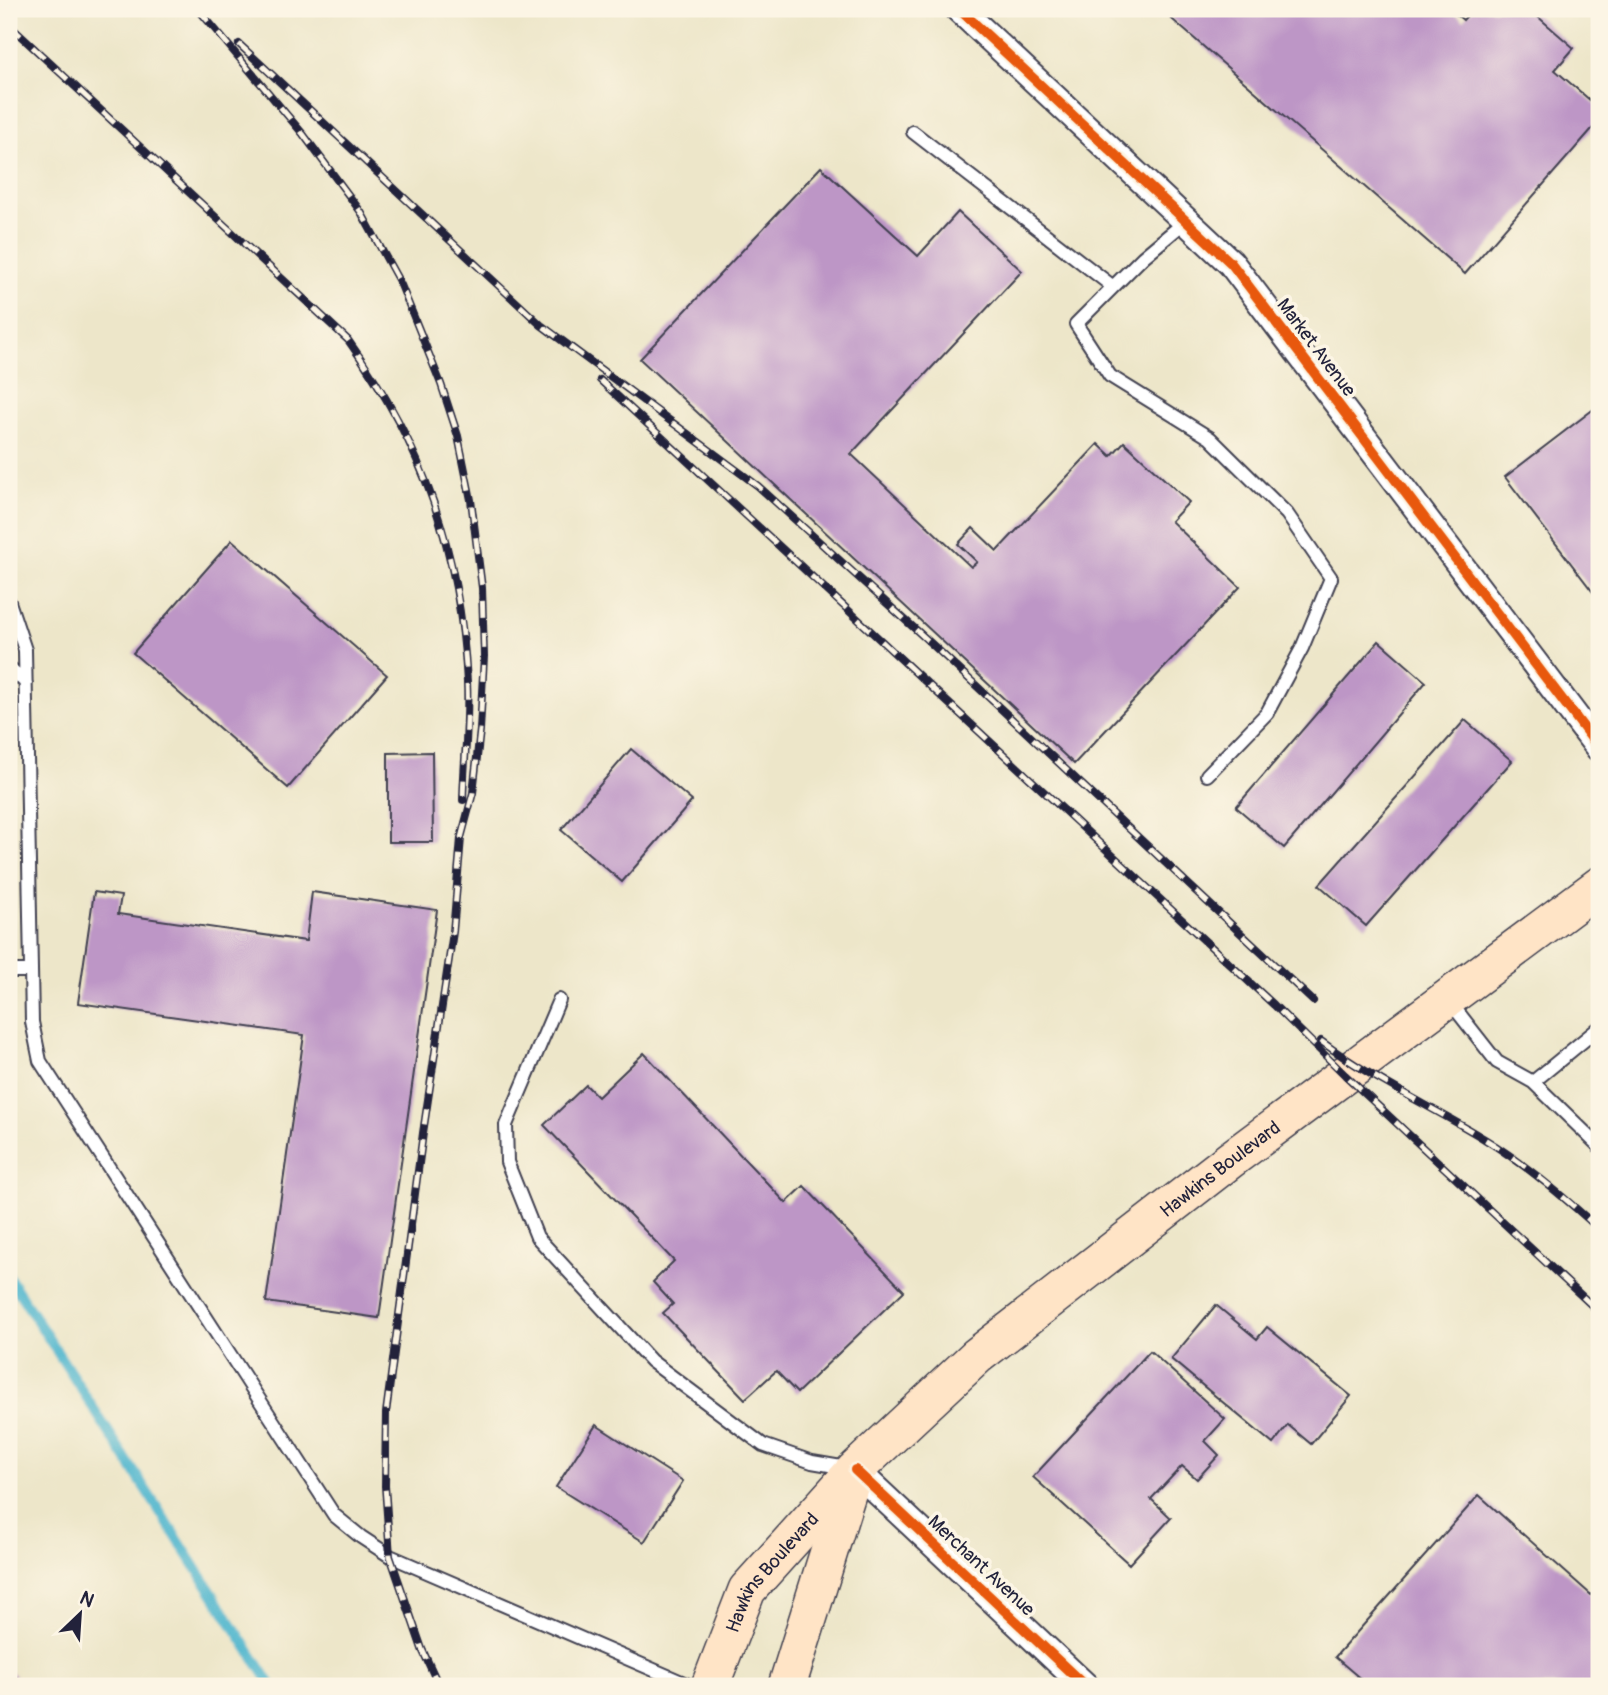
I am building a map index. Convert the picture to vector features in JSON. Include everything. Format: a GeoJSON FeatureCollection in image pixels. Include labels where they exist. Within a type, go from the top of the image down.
{"type":"FeatureCollection","features":[{"type":"Feature","properties":{"kind":"main road","name":"Hawkins Boulevard"},"geometry":{"type":"LineString","coordinates":[[710,1686],[747,1590],[855,1470],[977,1356],[1230,1160],[1599,886]]}},
{"type":"Feature","properties":{"kind":"main road","name":"Hawkins Boulevard"},"geometry":{"type":"LineString","coordinates":[[788,1686],[855,1470]]}},
{"type":"Feature","properties":{"kind":"street","name":"Market Avenue"},"geometry":{"type":"LineString","coordinates":[[959,9],[1231,263],[1599,748]]}},
{"type":"Feature","properties":{"kind":"street","name":"Merchant Avenue"},"geometry":{"type":"LineString","coordinates":[[855,1470],[1085,1686]]}},
{"type":"Feature","properties":{"kind":"lane"},"geometry":{"type":"LineString","coordinates":[[913,132],[1112,286]]}},
{"type":"Feature","properties":{"kind":"lane"},"geometry":{"type":"LineString","coordinates":[[1186,221],[1112,286],[1076,324],[1110,376],[1210,438],[1287,514],[1331,578],[1302,648],[1267,713],[1208,775]]}},
{"type":"Feature","properties":{"kind":"lane"},"geometry":{"type":"LineString","coordinates":[[9,602],[25,650],[32,1022],[40,1061],[334,1514],[361,1538],[390,1556],[691,1686]]}},
{"type":"Feature","properties":{"kind":"lane"},"geometry":{"type":"LineString","coordinates":[[9,667],[26,683]]}},
{"type":"Feature","properties":{"kind":"lane"},"geometry":{"type":"LineString","coordinates":[[9,971],[31,971]]}},
{"type":"Feature","properties":{"kind":"lane"},"geometry":{"type":"LineString","coordinates":[[1448,999],[1497,1062],[1533,1082],[1599,1146]]}},
{"type":"Feature","properties":{"kind":"lane"},"geometry":{"type":"LineString","coordinates":[[559,1000],[506,1125],[507,1162],[537,1237],[650,1361],[763,1445],[812,1462],[855,1470]]}},
{"type":"Feature","properties":{"kind":"lane"},"geometry":{"type":"LineString","coordinates":[[1533,1082],[1599,1028]]}},
{"type":"Feature","properties":{"kind":"building"},"geometry":{"type":"Polygon","coordinates":[[[1170,9],[1450,9],[1463,20],[1473,9],[1529,9],[1574,48],[1555,70],[1599,108],[1599,121],[1465,274],[1166,14],[1170,9]]]}},
{"type":"Feature","properties":{"kind":"building"},"geometry":{"type":"Polygon","coordinates":[[[821,167],[918,256],[958,212],[1022,271],[851,454],[971,567],[977,562],[958,544],[973,528],[997,551],[1098,444],[1111,456],[1124,442],[1189,502],[1171,521],[1240,587],[1074,764],[640,359],[821,167]]]}},
{"type":"Feature","properties":{"kind":"building"},"geometry":{"type":"Polygon","coordinates":[[[1599,405],[1599,600],[1505,477],[1599,405]]]}},
{"type":"Feature","properties":{"kind":"building"},"geometry":{"type":"Polygon","coordinates":[[[232,540],[387,675],[288,788],[133,653],[232,540]]]}},
{"type":"Feature","properties":{"kind":"building"},"geometry":{"type":"Polygon","coordinates":[[[1379,641],[1426,682],[1284,848],[1236,807],[1379,641]]]}},
{"type":"Feature","properties":{"kind":"building"},"geometry":{"type":"Polygon","coordinates":[[[1465,720],[1512,761],[1366,926],[1319,885],[1465,720]]]}},
{"type":"Feature","properties":{"kind":"building"},"geometry":{"type":"Polygon","coordinates":[[[631,749],[692,801],[622,882],[561,830],[631,749]]]}},
{"type":"Feature","properties":{"kind":"building"},"geometry":{"type":"Polygon","coordinates":[[[432,752],[433,842],[388,842],[388,753],[432,752]]]}},
{"type":"Feature","properties":{"kind":"building"},"geometry":{"type":"Polygon","coordinates":[[[94,892],[121,896],[118,914],[306,941],[312,892],[437,910],[379,1318],[266,1302],[304,1035],[78,1003],[94,892]]]}},
{"type":"Feature","properties":{"kind":"building"},"geometry":{"type":"Polygon","coordinates":[[[644,1053],[786,1203],[804,1186],[904,1291],[797,1393],[776,1371],[745,1399],[663,1313],[673,1304],[653,1282],[674,1261],[544,1125],[586,1085],[598,1097],[644,1053]]]}},
{"type":"Feature","properties":{"kind":"building"},"geometry":{"type":"Polygon","coordinates":[[[1216,1305],[1257,1339],[1267,1327],[1351,1396],[1311,1444],[1288,1425],[1273,1444],[1171,1359],[1216,1305]]]}},
{"type":"Feature","properties":{"kind":"building"},"geometry":{"type":"Polygon","coordinates":[[[1150,1351],[1225,1419],[1205,1441],[1219,1455],[1197,1479],[1182,1466],[1151,1499],[1171,1518],[1129,1564],[1033,1477],[1150,1351]]]}},
{"type":"Feature","properties":{"kind":"building"},"geometry":{"type":"Polygon","coordinates":[[[596,1425],[683,1481],[644,1542],[556,1487],[596,1425]]]}},
{"type":"Feature","properties":{"kind":"building"},"geometry":{"type":"Polygon","coordinates":[[[1479,1495],[1599,1602],[1599,1686],[1369,1686],[1335,1657],[1479,1495]]]}},
{"type":"Feature","properties":{"kind":"building"},"geometry":{"type":"Polygon","coordinates":[[[9,1670],[13,1673],[22,1686],[9,1686],[9,1670]]]}},
{"type":"Feature","properties":{"kind":"waterway"},"geometry":{"type":"LineString","coordinates":[[9,1277],[272,1686]]}},
{"type":"Feature","properties":{"kind":"railway"},"geometry":{"type":"LineString","coordinates":[[198,9],[303,134],[361,212],[401,285],[441,384],[458,436],[471,500],[482,588],[484,656],[480,730],[473,793],[461,838],[453,932],[386,1413],[385,1486],[390,1556],[422,1649],[439,1686]]}},
{"type":"Feature","properties":{"kind":"railway"},"geometry":{"type":"LineString","coordinates":[[9,25],[348,340],[375,380],[398,420],[433,502],[456,589],[467,682],[463,800]]}},
{"type":"Feature","properties":{"kind":"railway"},"geometry":{"type":"LineString","coordinates":[[239,44],[541,325],[758,486],[935,647],[1313,1001]]}},
{"type":"Feature","properties":{"kind":"railway"},"geometry":{"type":"LineString","coordinates":[[600,380],[1274,1005],[1345,1075],[1599,1312]]}},
{"type":"Feature","properties":{"kind":"railway"},"geometry":{"type":"LineString","coordinates":[[1321,1041],[1361,1068],[1516,1160],[1599,1229]]}},
{"type":"Feature","properties":{"kind":"cycle path"},"geometry":{"type":"LineString","coordinates":[[959,9],[1231,263],[1599,748]]}},
{"type":"Feature","properties":{"kind":"cycle path"},"geometry":{"type":"LineString","coordinates":[[855,1470],[1085,1686]]}}]}
